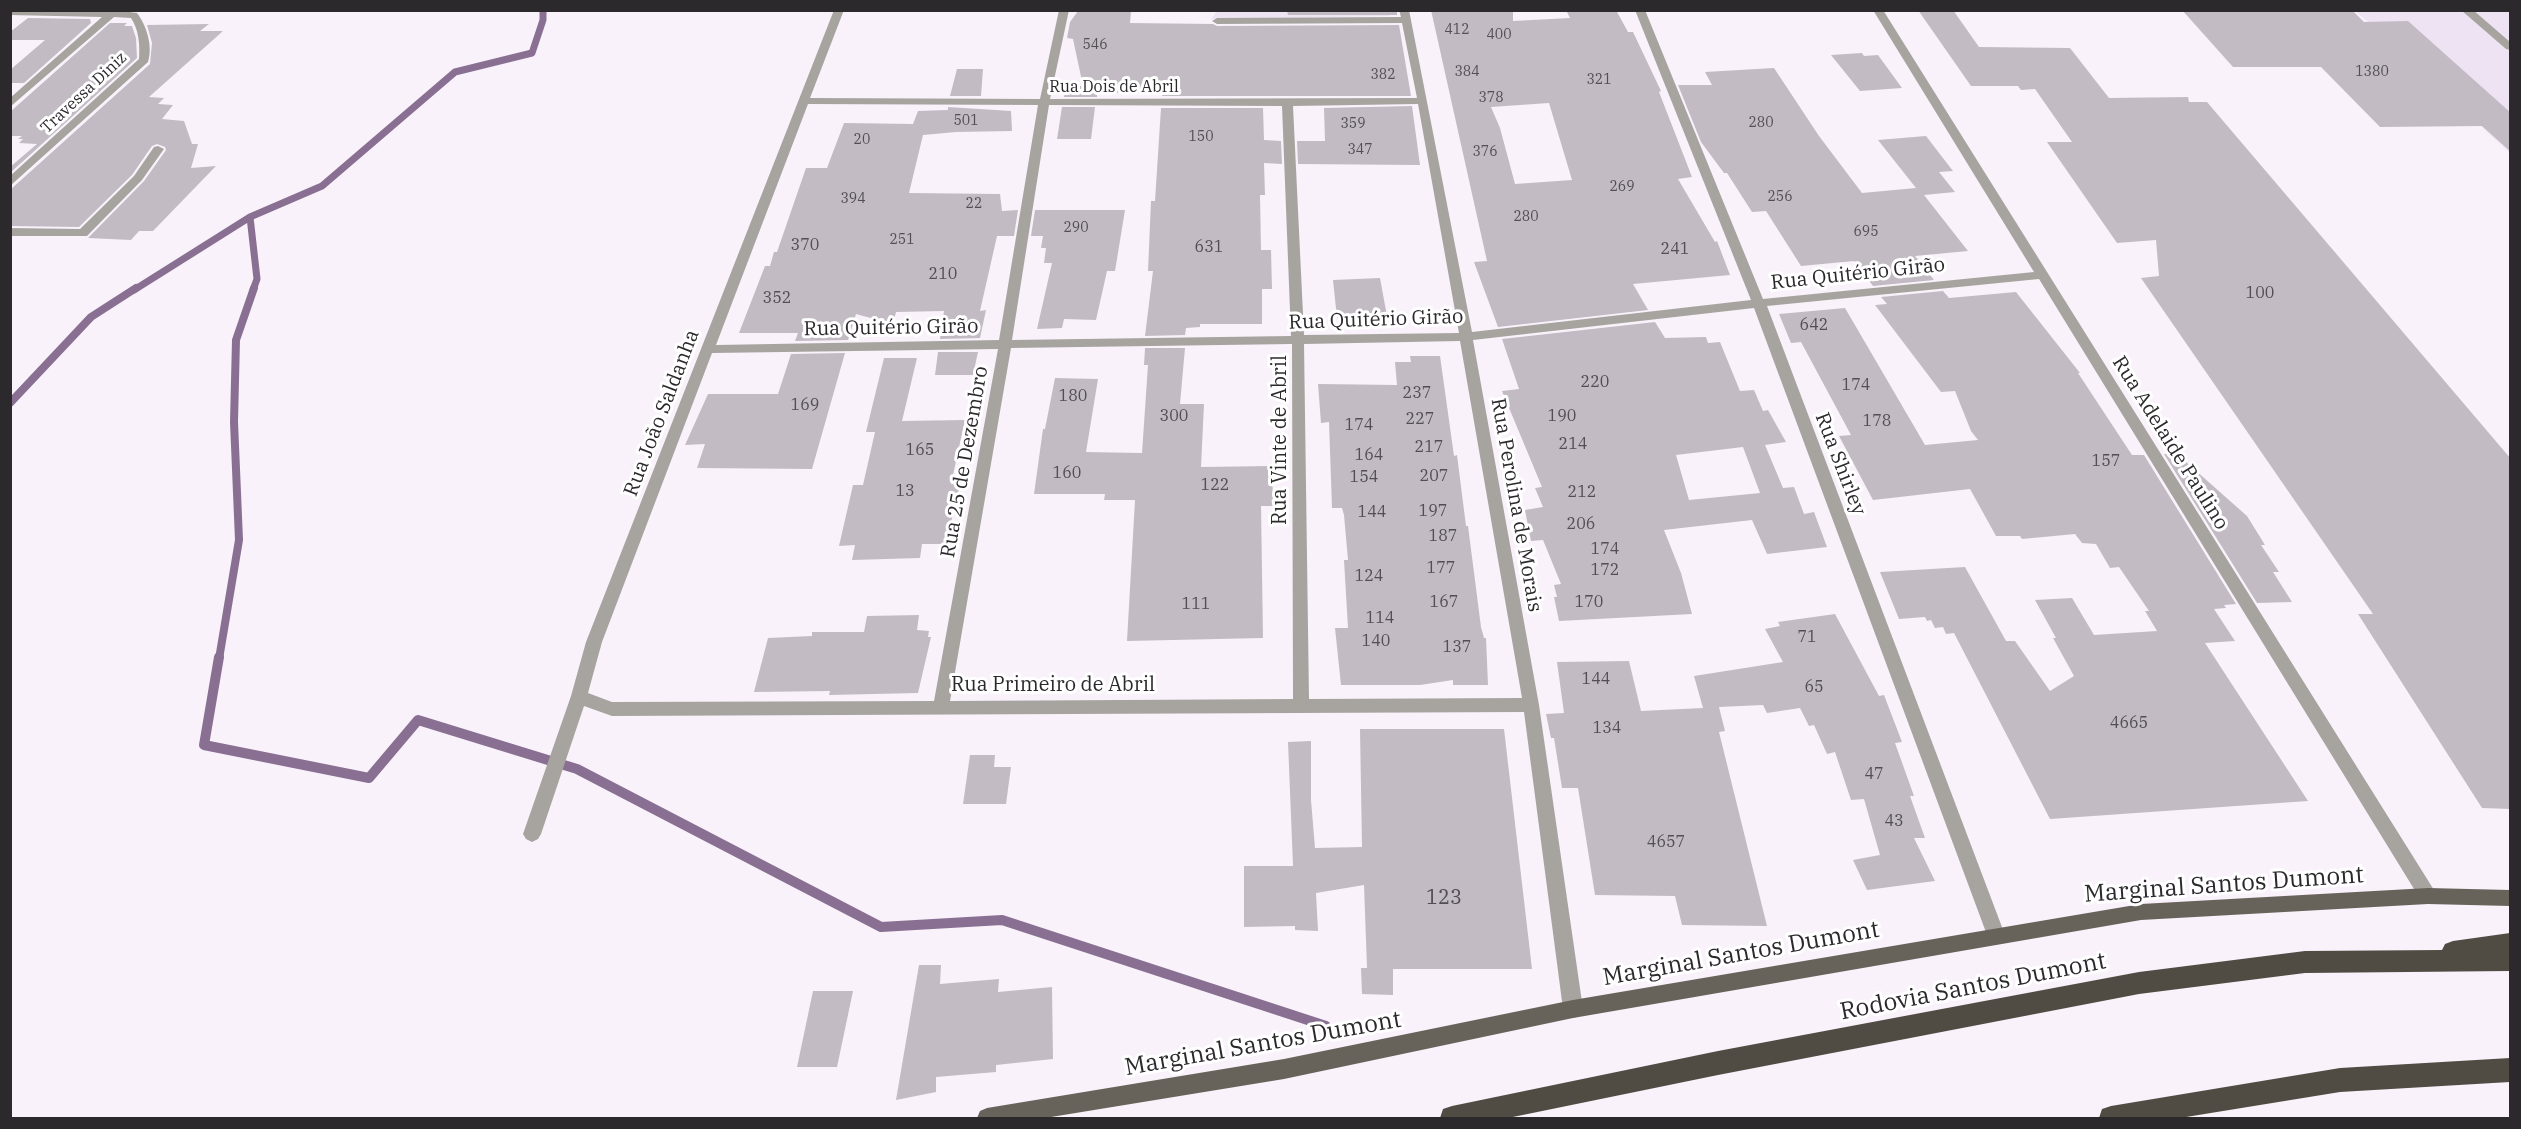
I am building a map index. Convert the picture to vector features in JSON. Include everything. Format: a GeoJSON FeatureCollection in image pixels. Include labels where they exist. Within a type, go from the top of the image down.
{"type":"FeatureCollection","features":[{"type":"Feature","properties":{"kind":"highway"},"geometry":{"type":"LineString","coordinates":[[2406,959],[2511,943]]}},
{"type":"Feature","properties":{"kind":"highway","name":"Rodovia Santos Dumont"},"geometry":{"type":"LineString","coordinates":[[1452,1119],[1718,1063],[2139,983],[2305,962],[2406,959],[2511,960]]}},
{"type":"Feature","properties":{"kind":"highway"},"geometry":{"type":"LineString","coordinates":[[2111,1119],[2340,1080],[2511,1070]]}},
{"type":"Feature","properties":{"kind":"main road","name":"Marginal Santos Dumont"},"geometry":{"type":"LineString","coordinates":[[987,1119],[1284,1069],[1573,1009],[2141,912],[2428,896],[2511,898]]}},
{"type":"Feature","properties":{"kind":"street","name":"Rua João Saldanha"},"geometry":{"type":"LineString","coordinates":[[532,834],[579,696],[594,642],[839,10]]}},
{"type":"Feature","properties":{"kind":"street","name":"Rua 25 de Dezembro"},"geometry":{"type":"LineString","coordinates":[[941,707],[1005,346],[1044,103],[1064,10]]}},
{"type":"Feature","properties":{"kind":"street","name":"Rua Shirley"},"geometry":{"type":"LineString","coordinates":[[1640,10],[1759,303],[1996,935]]}},
{"type":"Feature","properties":{"kind":"street","name":"Rua Adelaide Paulino"},"geometry":{"type":"LineString","coordinates":[[1878,10],[2428,896]]}},
{"type":"Feature","properties":{"kind":"street"},"geometry":{"type":"LineString","coordinates":[[2466,10],[2511,47]]}},
{"type":"Feature","properties":{"kind":"street"},"geometry":{"type":"LineString","coordinates":[[10,21],[18,11],[113,13]]}},
{"type":"Feature","properties":{"kind":"street"},"geometry":{"type":"LineString","coordinates":[[10,104],[113,13]]}},
{"type":"Feature","properties":{"kind":"street","name":"Travessa Diniz"},"geometry":{"type":"LineString","coordinates":[[10,183],[144,60],[145,51],[139,20],[134,15],[113,13]]}},
{"type":"Feature","properties":{"kind":"street"},"geometry":{"type":"LineString","coordinates":[[1217,21],[1404,15]]}},
{"type":"Feature","properties":{"kind":"street","name":"Rua Perolina de Morais"},"geometry":{"type":"LineString","coordinates":[[1404,15],[1423,101],[1531,705],[1573,1009]]}},
{"type":"Feature","properties":{"kind":"street","name":"Rua Dois de Abril"},"geometry":{"type":"LineString","coordinates":[[805,101],[1044,103],[1423,101]]}},
{"type":"Feature","properties":{"kind":"street","name":"Rua Vinte de Abril"},"geometry":{"type":"LineString","coordinates":[[1287,103],[1298,342],[1301,704]]}},
{"type":"Feature","properties":{"kind":"street"},"geometry":{"type":"LineString","coordinates":[[10,232],[83,232],[138,178],[158,149]]}},
{"type":"Feature","properties":{"kind":"street","name":"Rua Quitério Girão"},"geometry":{"type":"LineString","coordinates":[[708,349],[1298,342],[1466,337],[1759,303],[2042,275]]}},
{"type":"Feature","properties":{"kind":"street","name":"Rua Primeiro de Abril"},"geometry":{"type":"LineString","coordinates":[[579,696],[594,704],[612,709],[1301,704],[1531,705]]}},
{"type":"Feature","properties":{"kind":"shaded area"},"geometry":{"type":"Polygon","coordinates":[[[1218,10],[1388,10],[1389,16],[1211,19],[1218,10]]]}},
{"type":"Feature","properties":{"kind":"shaded area"},"geometry":{"type":"Polygon","coordinates":[[[2355,11],[2510,11],[2510,153],[2368,22],[2355,11]]]}},
{"type":"Feature","properties":{"kind":"building"},"geometry":{"type":"Polygon","coordinates":[[[1287,10],[1397,10],[1397,15],[1288,15],[1287,10]]]}},
{"type":"Feature","properties":{"kind":"building"},"geometry":{"type":"Polygon","coordinates":[[[1431,10],[1513,10],[1513,21],[1570,18],[1566,10],[1616,10],[1628,32],[1633,32],[1661,91],[1659,92],[1692,177],[1678,179],[1715,242],[1717,241],[1730,275],[1633,284],[1648,310],[1498,327],[1474,262],[1487,261],[1431,10]],[[1549,103],[1491,107],[1500,128],[1515,184],[1572,180],[1549,103]]]}},
{"type":"Feature","properties":{"kind":"building"},"geometry":{"type":"Polygon","coordinates":[[[1918,10],[1953,10],[1979,47],[2070,48],[2109,98],[2188,97],[2189,102],[2207,102],[2511,459],[2511,809],[2482,808],[2358,614],[2373,614],[2141,278],[2159,276],[2156,240],[2117,243],[2047,142],[2072,142],[2035,89],[2021,90],[2018,86],[1971,86],[1918,10]]]}},
{"type":"Feature","properties":{"kind":"building"},"geometry":{"type":"Polygon","coordinates":[[[2182,10],[2352,10],[2364,22],[2408,21],[2511,113],[2511,152],[2482,126],[2380,127],[2321,67],[2233,67],[2182,10]]]}},
{"type":"Feature","properties":{"kind":"building"},"geometry":{"type":"Polygon","coordinates":[[[1078,11],[1131,11],[1130,23],[1213,24],[1217,26],[1399,25],[1411,96],[1162,96],[1163,92],[1097,93],[1097,97],[1064,97],[1066,86],[1083,86],[1073,39],[1067,38],[1070,22],[1078,11]]]}},
{"type":"Feature","properties":{"kind":"building"},"geometry":{"type":"Polygon","coordinates":[[[28,18],[90,19],[91,23],[24,83],[10,83],[10,70],[45,40],[10,40],[10,32],[28,18]]]}},
{"type":"Feature","properties":{"kind":"building"},"geometry":{"type":"Polygon","coordinates":[[[110,23],[127,23],[124,26],[132,26],[136,38],[137,58],[10,173],[10,167],[37,144],[19,143],[23,139],[18,139],[22,136],[10,136],[10,112],[110,23]]]}},
{"type":"Feature","properties":{"kind":"building"},"geometry":{"type":"Polygon","coordinates":[[[209,24],[200,31],[223,31],[149,97],[164,98],[158,104],[173,105],[162,119],[184,121],[192,144],[198,144],[191,168],[216,166],[153,231],[139,231],[131,240],[88,238],[144,181],[166,150],[165,147],[157,144],[152,146],[132,175],[79,227],[10,226],[10,190],[150,64],[152,43],[147,25],[209,24]]]}},
{"type":"Feature","properties":{"kind":"building"},"geometry":{"type":"Polygon","coordinates":[[[1862,53],[1864,56],[1878,55],[1902,88],[1860,91],[1831,55],[1862,53]]]}},
{"type":"Feature","properties":{"kind":"building"},"geometry":{"type":"Polygon","coordinates":[[[1774,68],[1819,136],[1862,193],[1916,188],[1878,140],[1926,136],[1953,171],[1939,172],[1955,192],[1924,195],[1968,251],[1915,256],[1934,280],[1873,286],[1854,261],[1801,266],[1766,211],[1752,212],[1727,173],[1724,173],[1701,142],[1678,85],[1712,85],[1705,72],[1774,68]]]}},
{"type":"Feature","properties":{"kind":"building"},"geometry":{"type":"Polygon","coordinates":[[[957,69],[983,69],[981,96],[950,96],[957,69]]]}},
{"type":"Feature","properties":{"kind":"building"},"geometry":{"type":"Polygon","coordinates":[[[1412,106],[1420,165],[1298,164],[1297,141],[1325,141],[1324,108],[1412,106]]]}},
{"type":"Feature","properties":{"kind":"building"},"geometry":{"type":"Polygon","coordinates":[[[948,107],[1011,111],[1012,131],[923,135],[909,193],[1000,194],[1002,211],[1018,210],[1014,236],[997,236],[980,311],[986,310],[980,338],[940,339],[944,311],[896,312],[893,324],[856,314],[848,340],[795,341],[798,333],[739,333],[765,266],[770,266],[774,252],[777,252],[806,168],[827,168],[844,123],[913,124],[918,111],[948,110],[948,107]]]}},
{"type":"Feature","properties":{"kind":"building"},"geometry":{"type":"Polygon","coordinates":[[[1062,107],[1095,107],[1091,139],[1057,139],[1062,107]]]}},
{"type":"Feature","properties":{"kind":"building"},"geometry":{"type":"Polygon","coordinates":[[[1161,108],[1263,108],[1264,140],[1281,141],[1282,164],[1264,163],[1265,195],[1260,195],[1261,250],[1271,250],[1272,289],[1262,289],[1262,324],[1200,324],[1200,327],[1186,328],[1185,335],[1145,336],[1153,271],[1148,271],[1151,201],[1155,201],[1161,108]]]}},
{"type":"Feature","properties":{"kind":"building"},"geometry":{"type":"Polygon","coordinates":[[[1035,210],[1125,210],[1115,271],[1107,271],[1096,320],[1064,319],[1062,328],[1037,329],[1052,263],[1044,263],[1046,248],[1041,248],[1043,236],[1031,236],[1035,210]]]}},
{"type":"Feature","properties":{"kind":"building"},"geometry":{"type":"Polygon","coordinates":[[[1380,278],[1387,316],[1337,318],[1333,280],[1380,278]]]}},
{"type":"Feature","properties":{"kind":"building"},"geometry":{"type":"Polygon","coordinates":[[[1943,291],[1949,298],[2016,292],[2080,373],[2078,373],[2132,455],[2144,455],[2236,604],[2214,609],[2235,641],[2205,643],[2308,801],[2050,819],[1954,633],[1946,634],[1943,627],[1935,628],[1931,620],[1927,621],[1925,617],[1899,619],[1880,572],[1965,567],[2006,641],[2015,641],[2050,691],[2074,676],[2035,600],[2072,598],[2094,635],[2157,631],[2145,611],[2149,611],[2119,567],[2110,568],[2096,544],[2082,543],[2075,534],[2022,539],[2020,536],[1996,536],[1970,489],[1873,500],[1839,436],[1851,435],[1801,342],[1791,343],[1779,314],[1845,308],[1925,445],[1978,440],[1971,431],[1955,391],[1941,392],[1875,305],[1887,304],[1881,297],[1943,291]]]}},
{"type":"Feature","properties":{"kind":"building"},"geometry":{"type":"Polygon","coordinates":[[[1655,322],[1665,338],[1706,337],[1708,343],[1720,342],[1740,391],[1754,390],[1763,411],[1768,410],[1786,442],[1765,445],[1783,488],[1794,487],[1804,514],[1814,512],[1827,547],[1767,554],[1752,520],[1664,530],[1681,573],[1692,614],[1559,621],[1554,585],[1561,584],[1543,540],[1531,541],[1525,510],[1543,507],[1535,488],[1542,487],[1502,391],[1519,389],[1502,339],[1655,322]],[[1743,447],[1676,455],[1689,500],[1760,493],[1743,447]]]}},
{"type":"Feature","properties":{"kind":"building"},"geometry":{"type":"Polygon","coordinates":[[[1145,348],[1185,348],[1180,404],[1204,404],[1201,467],[1272,466],[1273,506],[1261,506],[1263,638],[1127,641],[1135,500],[1104,500],[1105,494],[1034,494],[1043,429],[1045,429],[1055,378],[1098,379],[1086,452],[1142,453],[1148,365],[1144,365],[1145,348]]]}},
{"type":"Feature","properties":{"kind":"building"},"geometry":{"type":"Polygon","coordinates":[[[938,352],[978,352],[973,375],[935,375],[938,352]]]}},
{"type":"Feature","properties":{"kind":"building"},"geometry":{"type":"Polygon","coordinates":[[[845,353],[812,469],[697,468],[705,444],[685,445],[708,394],[778,394],[791,354],[845,353]]]}},
{"type":"Feature","properties":{"kind":"building"},"geometry":{"type":"Polygon","coordinates":[[[1410,356],[1440,356],[1454,456],[1457,455],[1466,526],[1468,526],[1481,627],[1484,638],[1486,638],[1488,685],[1453,685],[1453,680],[1420,685],[1341,685],[1335,628],[1348,628],[1344,560],[1348,560],[1342,508],[1332,508],[1329,422],[1321,423],[1318,384],[1397,385],[1395,362],[1411,362],[1410,356]]]}},
{"type":"Feature","properties":{"kind":"building"},"geometry":{"type":"Polygon","coordinates":[[[884,358],[917,358],[902,421],[965,420],[951,484],[960,484],[946,544],[922,544],[920,558],[852,560],[855,545],[839,546],[853,485],[863,485],[875,432],[866,432],[884,358]]]}},
{"type":"Feature","properties":{"kind":"building"},"geometry":{"type":"Polygon","coordinates":[[[2164,454],[2177,454],[2247,516],[2265,545],[2261,545],[2279,572],[2273,572],[2292,602],[2257,603],[2164,454]]]}},
{"type":"Feature","properties":{"kind":"building"},"geometry":{"type":"Polygon","coordinates":[[[1835,614],[1879,696],[1884,695],[1902,742],[1895,743],[1914,796],[1910,796],[1925,838],[1914,838],[1935,881],[1867,890],[1853,860],[1880,855],[1864,799],[1851,800],[1835,752],[1827,754],[1814,725],[1809,726],[1800,708],[1767,713],[1763,705],[1719,707],[1725,731],[1719,732],[1767,926],[1682,925],[1675,896],[1595,895],[1578,788],[1562,788],[1554,738],[1551,738],[1546,714],[1564,713],[1557,662],[1629,661],[1641,711],[1703,708],[1694,676],[1783,662],[1765,629],[1780,626],[1778,622],[1835,614]]]}},
{"type":"Feature","properties":{"kind":"building"},"geometry":{"type":"Polygon","coordinates":[[[919,615],[917,630],[929,631],[928,637],[931,637],[918,693],[829,695],[830,691],[754,692],[768,638],[812,636],[812,632],[864,632],[867,616],[919,615]]]}},
{"type":"Feature","properties":{"kind":"building"},"geometry":{"type":"Polygon","coordinates":[[[1360,729],[1504,729],[1532,969],[1393,969],[1393,995],[1362,994],[1361,968],[1367,968],[1364,885],[1316,893],[1318,931],[1295,930],[1295,926],[1244,927],[1244,866],[1293,866],[1288,742],[1311,741],[1311,800],[1315,848],[1362,847],[1360,729]]]}},
{"type":"Feature","properties":{"kind":"building"},"geometry":{"type":"Polygon","coordinates":[[[970,755],[995,755],[994,767],[1011,767],[1006,804],[963,804],[970,755]]]}},
{"type":"Feature","properties":{"kind":"building"},"geometry":{"type":"Polygon","coordinates":[[[919,965],[941,965],[940,984],[999,979],[998,992],[1052,987],[1053,1059],[996,1065],[996,1072],[936,1077],[936,1092],[896,1100],[919,965]]]}},
{"type":"Feature","properties":{"kind":"building"},"geometry":{"type":"Polygon","coordinates":[[[813,991],[853,991],[837,1067],[797,1067],[813,991]]]}},
{"type":"Feature","properties":{"kind":"waterway"},"geometry":{"type":"LineString","coordinates":[[250,217],[322,186],[455,72],[532,53],[543,20],[543,10]]}},
{"type":"Feature","properties":{"kind":"waterway"},"geometry":{"type":"LineString","coordinates":[[134,290],[250,217]]}},
{"type":"Feature","properties":{"kind":"waterway"},"geometry":{"type":"LineString","coordinates":[[250,217],[257,279],[253,290]]}},
{"type":"Feature","properties":{"kind":"waterway"},"geometry":{"type":"LineString","coordinates":[[10,403],[91,317],[136,288]]}},
{"type":"Feature","properties":{"kind":"waterway"},"geometry":{"type":"LineString","coordinates":[[219,659],[239,540],[234,422],[236,340],[254,288]]}},
{"type":"Feature","properties":{"kind":"waterway"},"geometry":{"type":"LineString","coordinates":[[219,657],[204,745],[369,778],[418,720],[577,769],[881,927],[1002,920],[1326,1026]]}}]}
